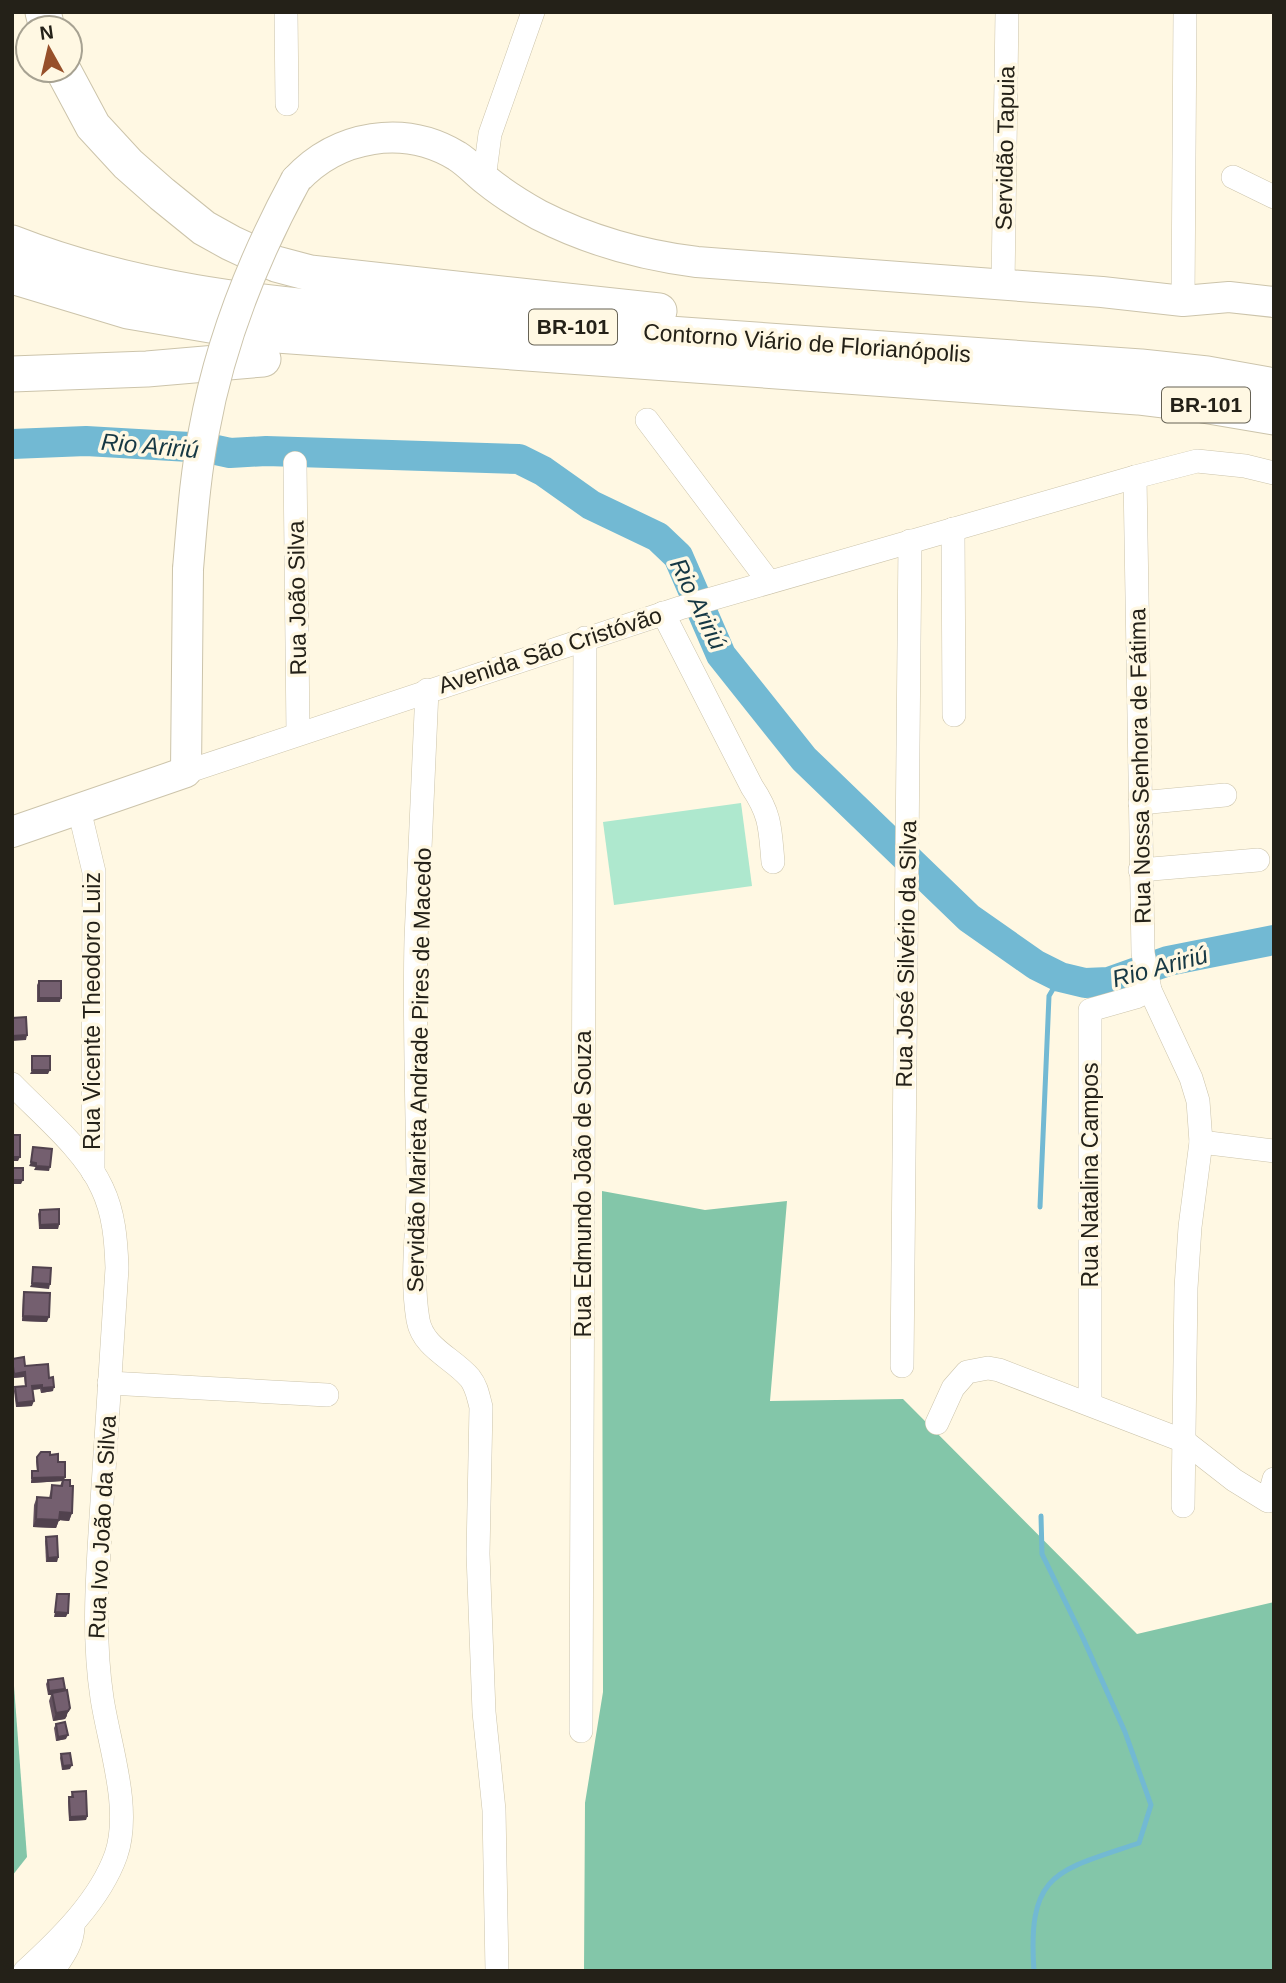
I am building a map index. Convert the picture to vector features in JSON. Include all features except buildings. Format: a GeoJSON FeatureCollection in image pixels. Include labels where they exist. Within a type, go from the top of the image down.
{"type":"FeatureCollection","features":[{"type":"Feature","properties":{"kind":"highway"},"geometry":{"type":"LineString","coordinates":[[70,84],[93,127],[128,164],[204,228],[276,264],[310,273],[643,308],[717,320],[813,343]]}},
{"type":"Feature","properties":{"kind":"highway","name":"Contorno Viário de Florianópolis"},"geometry":{"type":"LineString","coordinates":[[12,243],[71,264],[135,281],[255,302],[384,314],[1141,367],[1274,386]]}},
{"type":"Feature","properties":{"kind":"highway","name":"Contorno Viário de Florianópolis"},"geometry":{"type":"LineString","coordinates":[[12,276],[115,308],[216,328],[311,339],[1138,397],[1203,404],[1274,417]]}},
{"type":"Feature","properties":{"kind":"highway","name":"BR-101"},"geometry":{"type":"LineString","coordinates":[[12,295],[146,340],[263,359],[497,352]]}},
{"type":"Feature","properties":{"kind":"highway"},"geometry":{"type":"LineString","coordinates":[[12,374],[147,369],[263,359]]}},
{"type":"Feature","properties":{"kind":"main road"},"geometry":{"type":"LineString","coordinates":[[186,772],[188,569],[204,432],[221,357],[251,272],[296,180],[320,159],[349,144],[397,137],[445,149],[518,202],[565,228],[648,255],[698,262],[1183,301],[1229,297],[1274,302]]}},
{"type":"Feature","properties":{"kind":"main road","name":"Avenida São Cristóvão"},"geometry":{"type":"LineString","coordinates":[[12,832],[186,772]]}},
{"type":"Feature","properties":{"kind":"street"},"geometry":{"type":"LineString","coordinates":[[286,12],[287,104]]}},
{"type":"Feature","properties":{"kind":"street"},"geometry":{"type":"LineString","coordinates":[[484,179],[490,134],[533,12]]}},
{"type":"Feature","properties":{"kind":"street","name":"Servidão Tapuia"},"geometry":{"type":"LineString","coordinates":[[1003,285],[1007,12]]}},
{"type":"Feature","properties":{"kind":"street"},"geometry":{"type":"LineString","coordinates":[[1183,301],[1185,12]]}},
{"type":"Feature","properties":{"kind":"street"},"geometry":{"type":"LineString","coordinates":[[1233,177],[1274,197]]}},
{"type":"Feature","properties":{"kind":"street"},"geometry":{"type":"LineString","coordinates":[[647,420],[769,582]]}},
{"type":"Feature","properties":{"kind":"street","name":"Avenida São Cristóvão"},"geometry":{"type":"LineString","coordinates":[[186,772],[584,638],[1135,477],[1197,461],[1245,466],[1274,473]]}},
{"type":"Feature","properties":{"kind":"street","name":"Rua João Silva"},"geometry":{"type":"LineString","coordinates":[[295,463],[298,734]]}},
{"type":"Feature","properties":{"kind":"street","name":"Rua Nossa Senhora de Fátima"},"geometry":{"type":"LineString","coordinates":[[1135,477],[1143,953],[1149,985],[1191,1078],[1198,1101],[1201,1142],[1190,1227],[1186,1288],[1183,1506]]}},
{"type":"Feature","properties":{"kind":"street"},"geometry":{"type":"LineString","coordinates":[[953,529],[954,715]]}},
{"type":"Feature","properties":{"kind":"street","name":"Rua José Silvério da Silva"},"geometry":{"type":"LineString","coordinates":[[902,1366],[910,541]]}},
{"type":"Feature","properties":{"kind":"street"},"geometry":{"type":"LineString","coordinates":[[671,611],[752,787],[769,818],[773,862]]}},
{"type":"Feature","properties":{"kind":"street","name":"Rua Edmundo João de Souza"},"geometry":{"type":"LineString","coordinates":[[581,1731],[584,638]]}},
{"type":"Feature","properties":{"kind":"street","name":"Servidão Marieta Andrade Pires de Macedo"},"geometry":{"type":"LineString","coordinates":[[427,690],[416,939],[418,1180],[415,1294],[422,1332],[428,1341],[470,1378],[477,1390],[481,1407],[478,1554],[480,1643],[494,1810],[497,1971]]}},
{"type":"Feature","properties":{"kind":"street"},"geometry":{"type":"LineString","coordinates":[[1140,803],[1225,795]]}},
{"type":"Feature","properties":{"kind":"street","name":"Rua Vicente Theodoro Luiz"},"geometry":{"type":"LineString","coordinates":[[79,809],[94,872],[93,1172]]}},
{"type":"Feature","properties":{"kind":"street"},"geometry":{"type":"LineString","coordinates":[[1140,870],[1258,860]]}},
{"type":"Feature","properties":{"kind":"street","name":"Rua Natalina Campos"},"geometry":{"type":"LineString","coordinates":[[1090,1404],[1090,1010],[1121,1002],[1149,985]]}},
{"type":"Feature","properties":{"kind":"street","name":"Rua Ivo João da Silva"},"geometry":{"type":"LineString","coordinates":[[12,1084],[77,1151],[102,1187],[116,1238],[117,1268],[97,1576],[96,1657],[120,1794],[121,1828],[117,1854],[100,1889],[25,1971]]}},
{"type":"Feature","properties":{"kind":"street"},"geometry":{"type":"LineString","coordinates":[[1201,1142],[1274,1151]]}},
{"type":"Feature","properties":{"kind":"street"},"geometry":{"type":"LineString","coordinates":[[937,1423],[953,1388],[967,1372],[977,1368],[999,1370],[1184,1441],[1234,1480],[1268,1501],[1274,1479]]}},
{"type":"Feature","properties":{"kind":"street"},"geometry":{"type":"LineString","coordinates":[[109,1384],[327,1395]]}},
{"type":"Feature","properties":{"kind":"street"},"geometry":{"type":"LineString","coordinates":[[53,1971],[68,1950],[74,1920]]}},
{"type":"Feature","properties":{"kind":"green space"},"geometry":{"type":"Polygon","coordinates":[[[741,803],[752,886],[614,905],[603,822],[741,803]]]}},
{"type":"Feature","properties":{"kind":"green space"},"geometry":{"type":"Polygon","coordinates":[[[602,1191],[705,1210],[787,1201],[770,1401],[903,1399],[1137,1634],[1274,1602],[1274,1971],[584,1971],[585,1803],[603,1692],[602,1191]]]}},
{"type":"Feature","properties":{"kind":"green space"},"geometry":{"type":"Polygon","coordinates":[[[12,1660],[27,1857],[12,1876],[12,1660]]]}},
{"type":"Feature","properties":{"kind":"waterway","name":"Rio Aririú"},"geometry":{"type":"LineString","coordinates":[[12,444],[86,441],[207,448],[230,453],[266,451],[519,459],[543,471],[591,505],[658,537],[678,556],[721,655],[804,759],[969,918],[1036,965],[1060,977],[1085,983],[1109,982],[1168,961],[1274,940]]}},
{"type":"Feature","properties":{"kind":"waterway"},"geometry":{"type":"LineString","coordinates":[[1040,1207],[1049,996],[1060,977]]}},
{"type":"Feature","properties":{"kind":"waterway"},"geometry":{"type":"LineString","coordinates":[[1034,1971],[1033,1938],[1042,1894],[1053,1880],[1067,1870],[1139,1843],[1151,1805],[1125,1732],[1042,1554],[1041,1516]]}}]}
